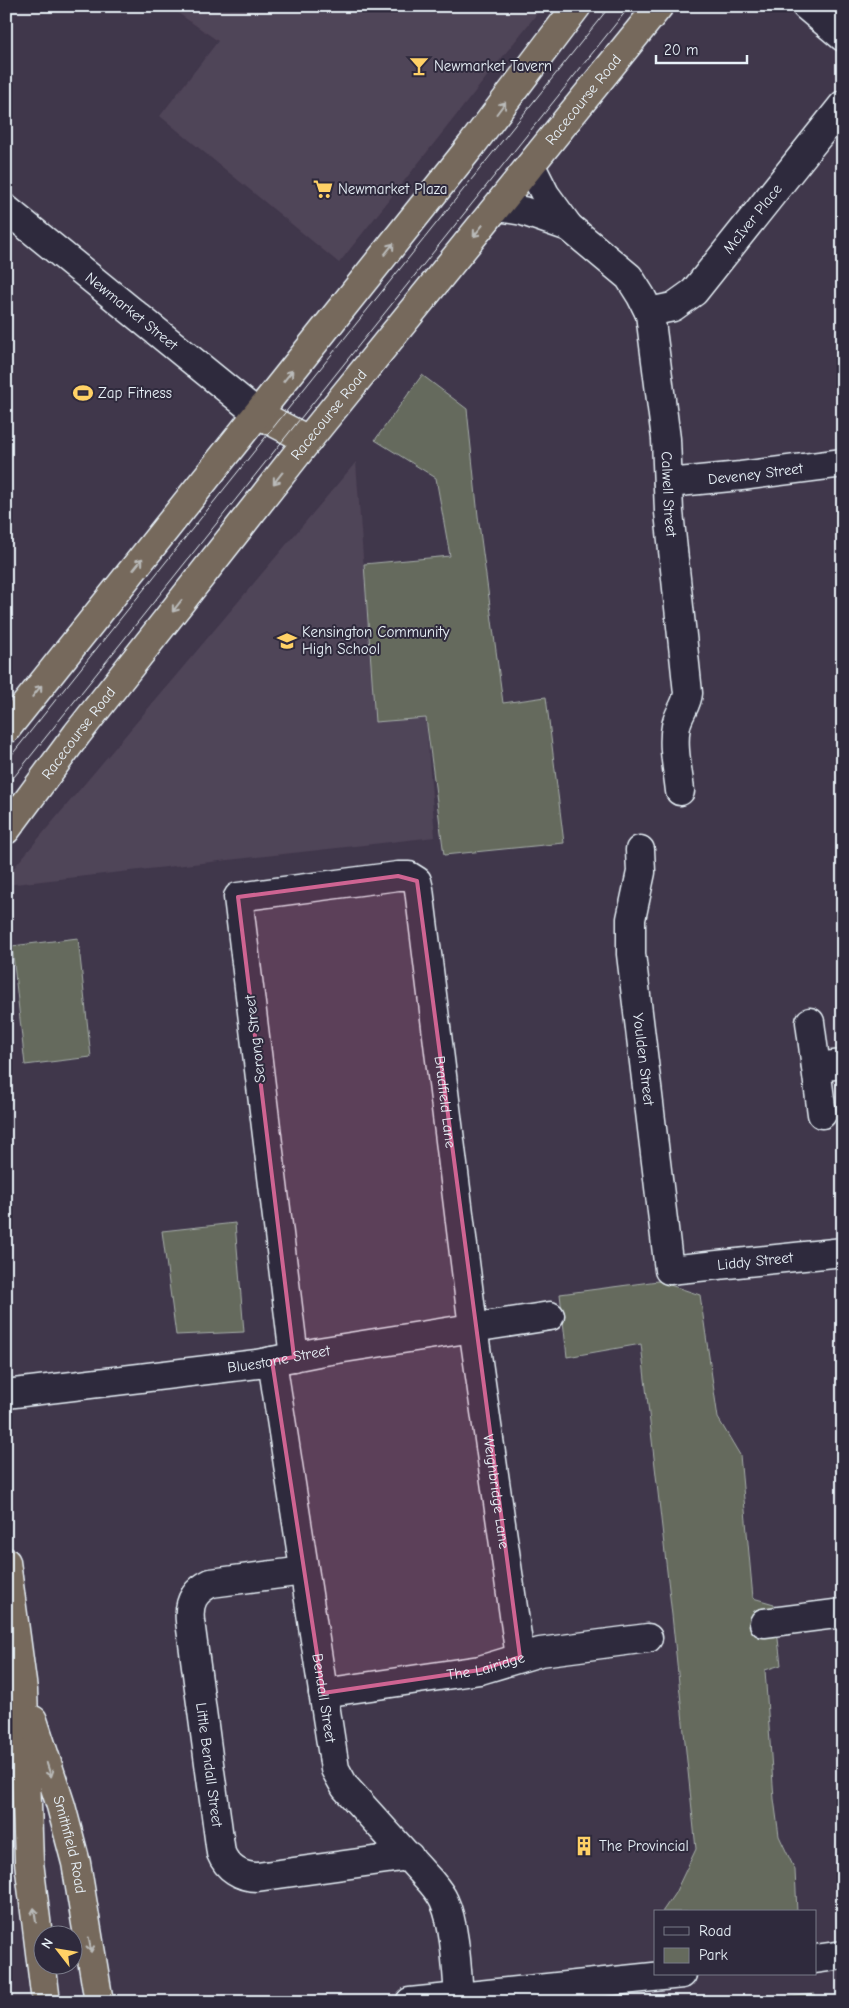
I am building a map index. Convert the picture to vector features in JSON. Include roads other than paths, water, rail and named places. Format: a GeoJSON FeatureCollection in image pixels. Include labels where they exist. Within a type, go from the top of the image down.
{"type":"FeatureCollection","features":[{"type":"Feature","properties":{"kind":"highway"},"geometry":{"type":"LineString","coordinates":[[6,729],[491,121],[577,6]]}},
{"type":"Feature","properties":{"kind":"highway","name":"Racecourse Road"},"geometry":{"type":"LineString","coordinates":[[6,830],[77,734],[308,440],[659,6]]}},
{"type":"Feature","properties":{"kind":"highway"},"geometry":{"type":"LineString","coordinates":[[258,414],[308,440]]}},
{"type":"Feature","properties":{"kind":"highway","name":"Smithfield Road"},"geometry":{"type":"LineString","coordinates":[[6,1562],[23,1690],[29,1862],[46,2002]]}},
{"type":"Feature","properties":{"kind":"highway","name":"Smithfield Road"},"geometry":{"type":"LineString","coordinates":[[23,1690],[69,1834],[82,1893],[99,2002]]}},
{"type":"Feature","properties":{"kind":"street"},"geometry":{"type":"LineString","coordinates":[[806,6],[843,36]]}},
{"type":"Feature","properties":{"kind":"street","name":"McIver Place"},"geometry":{"type":"LineString","coordinates":[[649,312],[673,306],[694,292],[843,105]]}},
{"type":"Feature","properties":{"kind":"street","name":"Calwell Street"},"geometry":{"type":"LineString","coordinates":[[531,166],[545,194],[569,227],[625,273],[638,290],[649,312],[666,439],[669,512],[688,693],[687,701],[676,724],[675,734],[680,791]]}},
{"type":"Feature","properties":{"kind":"street","name":"Calwell Street"},"geometry":{"type":"LineString","coordinates":[[498,207],[523,211],[569,227]]}},
{"type":"Feature","properties":{"kind":"street","name":"Newmarket Street"},"geometry":{"type":"LineString","coordinates":[[6,209],[258,414]]}},
{"type":"Feature","properties":{"kind":"street","name":"Deveney Street"},"geometry":{"type":"LineString","coordinates":[[668,483],[741,476],[843,462]]}},
{"type":"Feature","properties":{"kind":"street","name":"Youlden Street"},"geometry":{"type":"LineString","coordinates":[[640,850],[641,872],[630,922],[631,954],[669,1270]]}},
{"type":"Feature","properties":{"kind":"street","name":"Serong Street"},"geometry":{"type":"LineString","coordinates":[[283,1359],[238,896],[398,876],[413,878]]}},
{"type":"Feature","properties":{"kind":"street","name":"Bradfield Lane"},"geometry":{"type":"LineString","coordinates":[[413,878],[417,881],[419,889],[473,1328]]}},
{"type":"Feature","properties":{"kind":"street"},"geometry":{"type":"LineString","coordinates":[[810,1022],[822,1114]]}},
{"type":"Feature","properties":{"kind":"street"},"geometry":{"type":"LineString","coordinates":[[816,1067],[843,1064]]}},
{"type":"Feature","properties":{"kind":"street","name":"Liddy Street"},"geometry":{"type":"LineString","coordinates":[[669,1270],[843,1252]]}},
{"type":"Feature","properties":{"kind":"street","name":"Bluestone Street"},"geometry":{"type":"LineString","coordinates":[[6,1394],[283,1359],[550,1316]]}},
{"type":"Feature","properties":{"kind":"street","name":"Weighbridge Lane"},"geometry":{"type":"LineString","coordinates":[[473,1328],[520,1657]]}},
{"type":"Feature","properties":{"kind":"street","name":"Bendall Street"},"geometry":{"type":"LineString","coordinates":[[283,1359],[304,1571],[331,1755],[338,1776],[345,1787],[409,1856],[431,1882],[446,1904],[459,1997]]}},
{"type":"Feature","properties":{"kind":"street","name":"Little Bendall Street"},"geometry":{"type":"LineString","coordinates":[[304,1571],[211,1583],[198,1590],[191,1600],[190,1616],[222,1856],[240,1874],[257,1877],[409,1856]]}},
{"type":"Feature","properties":{"kind":"street"},"geometry":{"type":"LineString","coordinates":[[764,1623],[843,1613]]}},
{"type":"Feature","properties":{"kind":"street","name":"The Lairidge"},"geometry":{"type":"LineString","coordinates":[[323,1693],[480,1670],[540,1652],[648,1638]]}},
{"type":"Feature","properties":{"kind":"street"},"geometry":{"type":"LineString","coordinates":[[816,1960],[843,1955]]}},
{"type":"Feature","properties":{"kind":"street"},"geometry":{"type":"LineString","coordinates":[[816,1960],[843,1960]]}},
{"type":"Feature","properties":{"kind":"street"},"geometry":{"type":"LineString","coordinates":[[410,2002],[662,1976]]}},
{"type":"Feature","properties":{"kind":"tram line"},"geometry":{"type":"LineString","coordinates":[[6,762],[610,6]]}},
{"type":"Feature","properties":{"kind":"tram line"},"geometry":{"type":"LineString","coordinates":[[6,787],[630,6]]}},
{"type":"Feature","properties":{"kind":"place","name":"Newmarket Tavern"},"geometry":{"type":"Point","coordinates":[419,66]}},
{"type":"Feature","properties":{"kind":"place","name":"Newmarket Plaza"},"geometry":{"type":"Point","coordinates":[323,189]}},
{"type":"Feature","properties":{"kind":"place","name":"Zap Fitness"},"geometry":{"type":"Point","coordinates":[83,393]}},
{"type":"Feature","properties":{"kind":"place","name":"Kensington Community High School"},"geometry":{"type":"Point","coordinates":[287,641]}},
{"type":"Feature","properties":{"kind":"place","name":"The Provincial"},"geometry":{"type":"Point","coordinates":[584,1846]}}]}
